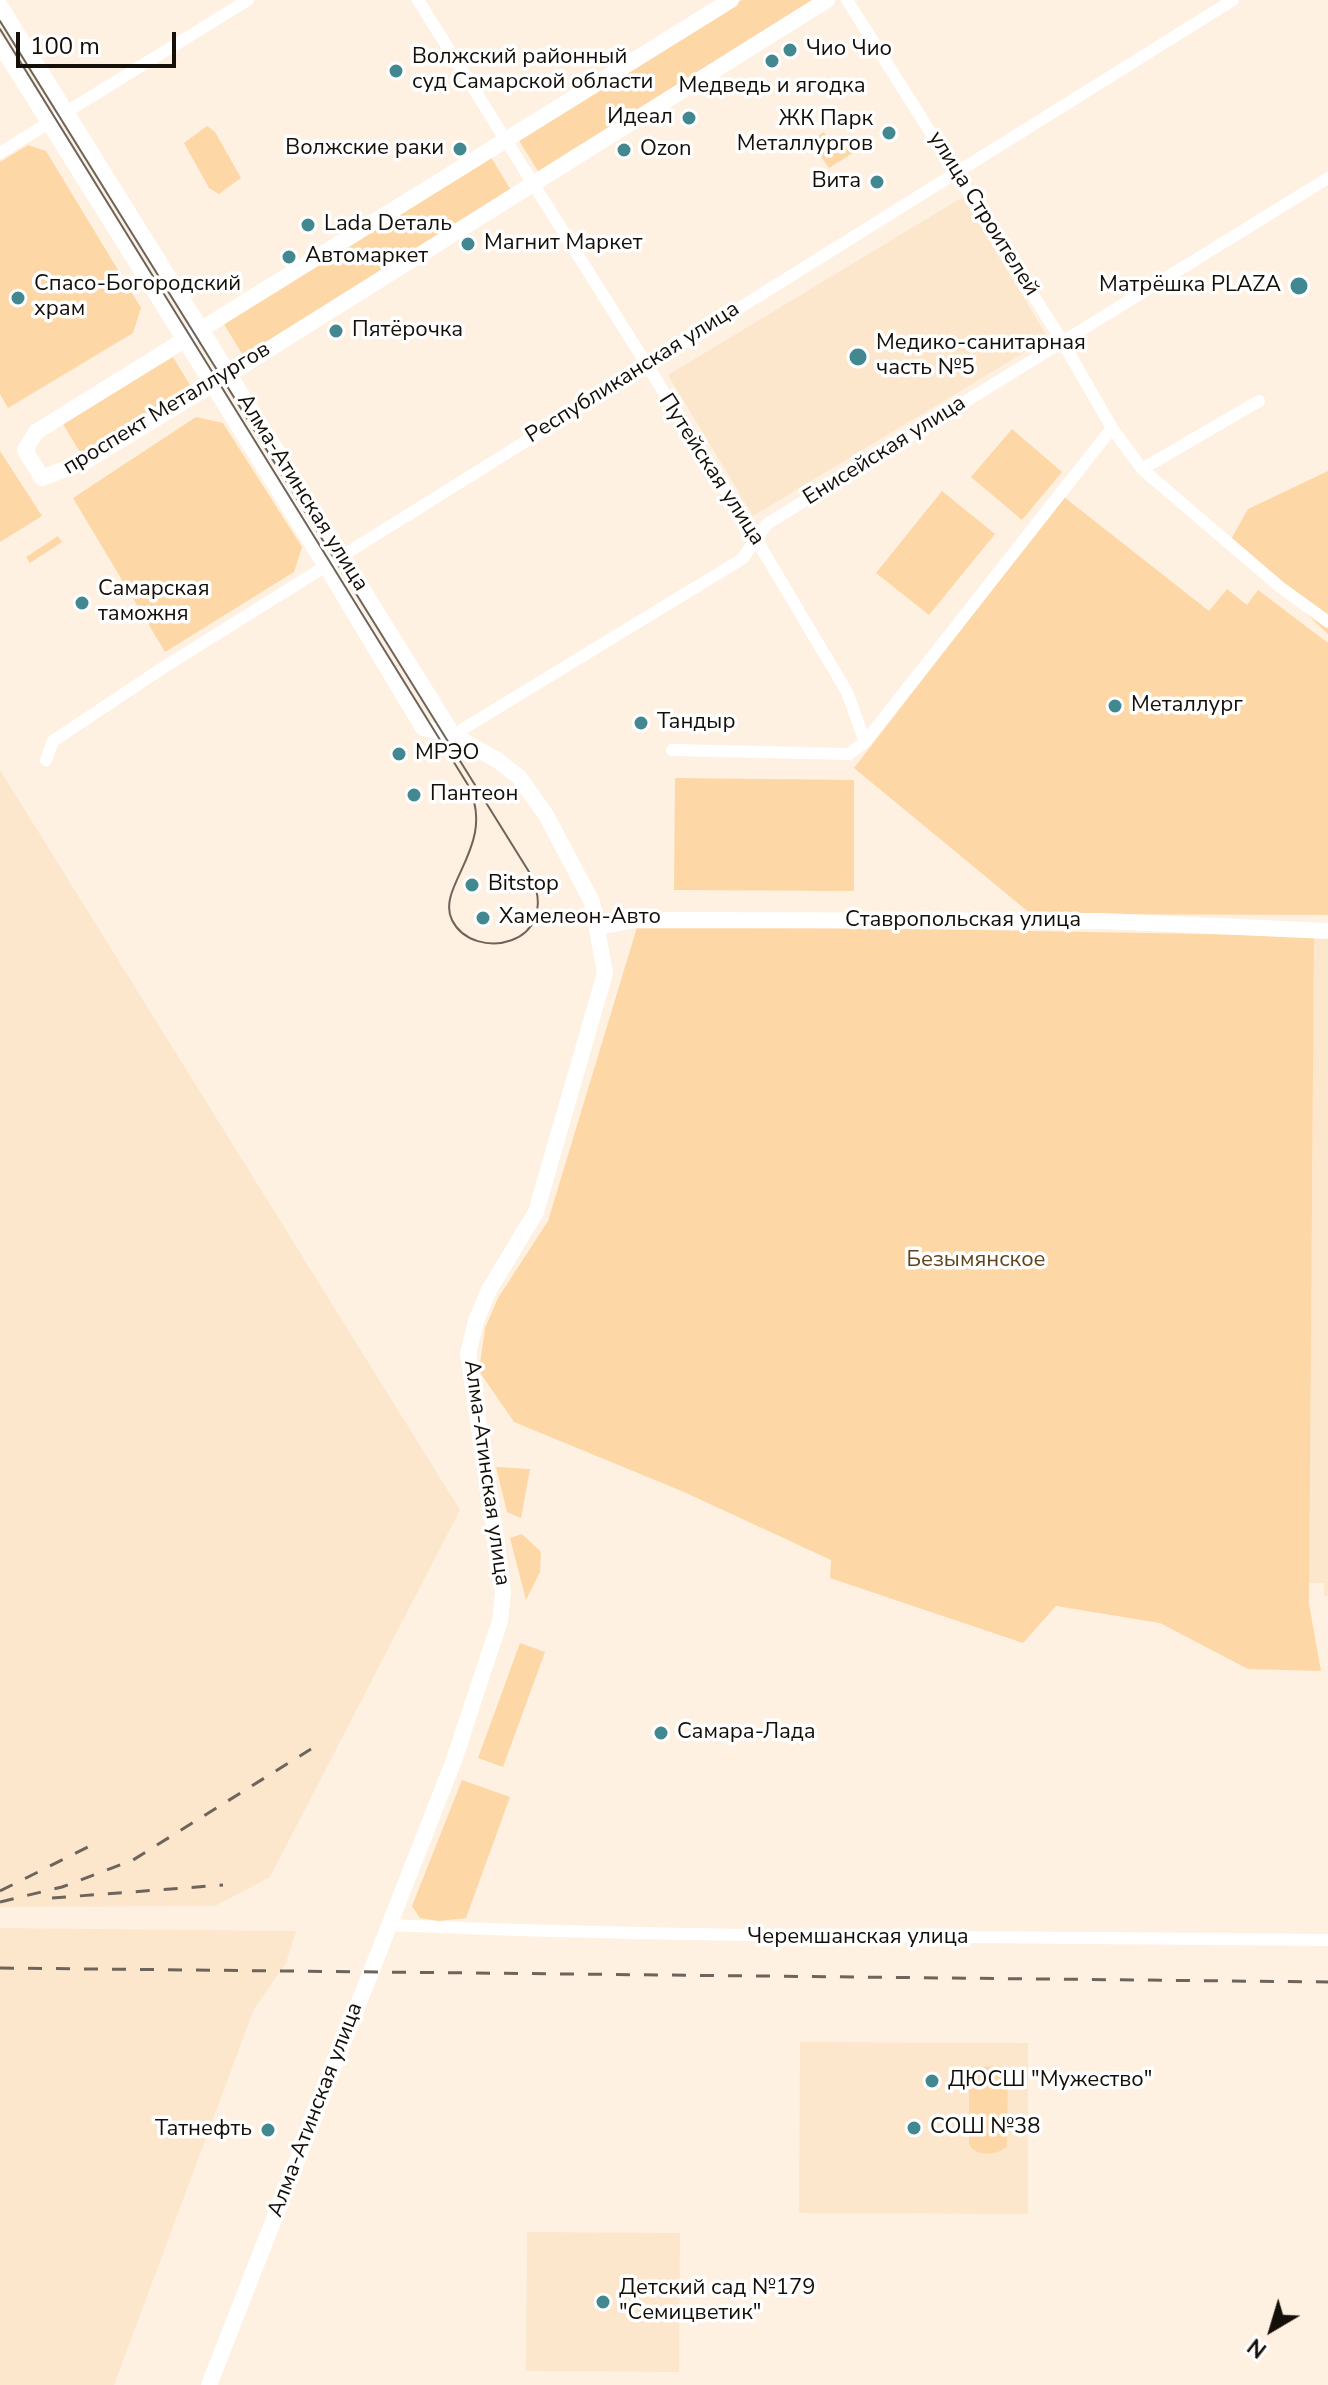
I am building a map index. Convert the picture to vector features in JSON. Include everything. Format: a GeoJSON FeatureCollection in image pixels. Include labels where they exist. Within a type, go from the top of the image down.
{"type":"FeatureCollection","features":[{"type":"Feature","properties":{"kind":"street"},"geometry":{"type":"LineString","coordinates":[[0,153],[248,0]]}},
{"type":"Feature","properties":{"kind":"street","name":"Путейская улица"},"geometry":{"type":"LineString","coordinates":[[418,0],[644,366],[756,539],[847,692],[865,742]]}},
{"type":"Feature","properties":{"kind":"street","name":"проспект Металлургов"},"geometry":{"type":"LineString","coordinates":[[731,0],[36,432],[25,450],[42,478],[65,472],[229,374],[827,0]]}},
{"type":"Feature","properties":{"kind":"street","name":"улица Строителей"},"geometry":{"type":"LineString","coordinates":[[847,0],[1062,341],[1112,428],[1142,469],[1280,587],[1328,622]]}},
{"type":"Feature","properties":{"kind":"street","name":"Республиканская улица"},"geometry":{"type":"LineString","coordinates":[[46,760],[53,741],[326,566],[1233,0]]}},
{"type":"Feature","properties":{"kind":"street","name":"Алма-Атинская улица"},"geometry":{"type":"LineString","coordinates":[[0,6],[453,735]]}},
{"type":"Feature","properties":{"kind":"street","name":"Алма-Атинская улица"},"geometry":{"type":"LineString","coordinates":[[0,44],[326,566],[423,728],[453,735],[497,760],[519,777],[592,902],[605,973],[536,1212],[489,1290],[476,1321],[468,1354],[503,1592],[500,1621],[454,1760],[209,2385]]}},
{"type":"Feature","properties":{"kind":"street","name":"Енисейская улица"},"geometry":{"type":"LineString","coordinates":[[453,735],[742,559],[767,524],[1328,178]]}},
{"type":"Feature","properties":{"kind":"street"},"geometry":{"type":"LineString","coordinates":[[1142,469],[1259,401]]}},
{"type":"Feature","properties":{"kind":"street"},"geometry":{"type":"LineString","coordinates":[[672,750],[849,754],[865,742],[1112,428]]}},
{"type":"Feature","properties":{"kind":"street","name":"Ставропольская улица"},"geometry":{"type":"LineString","coordinates":[[599,927],[633,920],[1103,921],[1328,931]]}},
{"type":"Feature","properties":{"kind":"street","name":"Черемшанская улица"},"geometry":{"type":"LineString","coordinates":[[388,1925],[534,1933],[866,1939],[1328,1940]]}},
{"type":"Feature","properties":{"kind":"shaded area","name":"Медико-санитарная часть №5"},"geometry":{"type":"Polygon","coordinates":[[[963,197],[1048,338],[753,516],[668,375],[963,197]]]}},
{"type":"Feature","properties":{"kind":"shaded area"},"geometry":{"type":"Polygon","coordinates":[[[0,770],[460,1510],[270,1877],[215,1906],[0,1907],[0,770]]]}},
{"type":"Feature","properties":{"kind":"shaded area"},"geometry":{"type":"Polygon","coordinates":[[[1314,936],[1328,936],[1328,1596],[1324,1596],[1324,1583],[1309,1583],[1314,936]]]}},
{"type":"Feature","properties":{"kind":"shaded area"},"geometry":{"type":"Polygon","coordinates":[[[0,1928],[296,1931],[286,1963],[254,2009],[114,2385],[0,2385],[0,1928]]]}},
{"type":"Feature","properties":{"kind":"shaded area","name":"СОШ №38"},"geometry":{"type":"Polygon","coordinates":[[[800,2042],[1028,2043],[1028,2214],[799,2213],[800,2042]]]}},
{"type":"Feature","properties":{"kind":"shaded area","name":"Детский сад №179 \"Семицветик\""},"geometry":{"type":"Polygon","coordinates":[[[527,2232],[680,2233],[679,2372],[526,2371],[527,2232]]]}},
{"type":"Feature","properties":{"kind":"green space"},"geometry":{"type":"Polygon","coordinates":[[[742,0],[813,0],[538,171],[518,139],[742,0]]]}},
{"type":"Feature","properties":{"kind":"green space"},"geometry":{"type":"Polygon","coordinates":[[[207,126],[215,132],[241,178],[219,194],[209,188],[184,143],[207,126]]]}},
{"type":"Feature","properties":{"kind":"green space"},"geometry":{"type":"Polygon","coordinates":[[[824,132],[831,143],[842,136],[853,153],[829,168],[811,141],[824,132]]]}},
{"type":"Feature","properties":{"kind":"green space"},"geometry":{"type":"Polygon","coordinates":[[[28,145],[46,151],[141,308],[133,333],[8,408],[0,394],[0,162],[28,145]]]}},
{"type":"Feature","properties":{"kind":"green space"},"geometry":{"type":"Polygon","coordinates":[[[489,154],[511,190],[244,357],[222,321],[489,154]]]}},
{"type":"Feature","properties":{"kind":"green space"},"geometry":{"type":"Polygon","coordinates":[[[173,357],[190,385],[81,454],[63,424],[173,357]]]}},
{"type":"Feature","properties":{"kind":"green space"},"geometry":{"type":"Polygon","coordinates":[[[196,417],[223,423],[302,547],[294,572],[165,652],[73,498],[196,417]]]}},
{"type":"Feature","properties":{"kind":"green space"},"geometry":{"type":"Polygon","coordinates":[[[1012,429],[1062,472],[1022,520],[971,477],[1012,429]]]}},
{"type":"Feature","properties":{"kind":"green space"},"geometry":{"type":"Polygon","coordinates":[[[0,451],[42,516],[0,542],[0,451]]]}},
{"type":"Feature","properties":{"kind":"green space"},"geometry":{"type":"Polygon","coordinates":[[[1328,471],[1328,634],[1230,541],[1248,509],[1328,471]]]}},
{"type":"Feature","properties":{"kind":"green space"},"geometry":{"type":"Polygon","coordinates":[[[942,491],[995,534],[929,615],[876,573],[942,491]]]}},
{"type":"Feature","properties":{"kind":"green space","name":"Металлург"},"geometry":{"type":"Polygon","coordinates":[[[1064,497],[1209,611],[1227,589],[1247,605],[1258,590],[1328,643],[1328,915],[1031,914],[854,768],[1064,497]]]}},
{"type":"Feature","properties":{"kind":"green space"},"geometry":{"type":"Polygon","coordinates":[[[58,536],[62,542],[30,563],[26,557],[58,536]]]}},
{"type":"Feature","properties":{"kind":"green space"},"geometry":{"type":"Polygon","coordinates":[[[675,778],[854,780],[854,891],[674,890],[675,778]]]}},
{"type":"Feature","properties":{"kind":"green space","name":"Безымянское"},"geometry":{"type":"Polygon","coordinates":[[[638,924],[1314,936],[1309,1604],[1321,1671],[1248,1669],[1160,1623],[1056,1606],[1023,1643],[830,1578],[831,1560],[684,1492],[514,1422],[479,1371],[485,1328],[498,1298],[548,1221],[638,924]]]}},
{"type":"Feature","properties":{"kind":"green space"},"geometry":{"type":"Polygon","coordinates":[[[496,1467],[530,1469],[521,1518],[507,1512],[496,1467]]]}},
{"type":"Feature","properties":{"kind":"green space"},"geometry":{"type":"Polygon","coordinates":[[[522,1534],[541,1552],[540,1572],[526,1600],[510,1538],[522,1534]]]}},
{"type":"Feature","properties":{"kind":"green space"},"geometry":{"type":"Polygon","coordinates":[[[520,1643],[545,1652],[503,1767],[478,1758],[520,1643]]]}},
{"type":"Feature","properties":{"kind":"green space"},"geometry":{"type":"Polygon","coordinates":[[[462,1780],[510,1797],[466,1918],[439,1921],[420,1918],[412,1906],[462,1780]]]}},
{"type":"Feature","properties":{"kind":"green space"},"geometry":{"type":"Polygon","coordinates":[[[999,2066],[1008,2074],[1007,2146],[988,2154],[977,2152],[969,2145],[969,2074],[979,2067],[999,2066]]]}},
{"type":"Feature","properties":{"kind":"tram line"},"geometry":{"type":"LineString","coordinates":[[0,21],[531,875],[538,899],[535,918],[526,932],[511,940],[495,943],[478,941],[463,933],[452,920],[449,907],[452,893],[472,846],[476,827],[475,807],[468,785],[0,29]]}},
{"type":"Feature","properties":{"kind":"railway"},"geometry":{"type":"LineString","coordinates":[[0,1902],[62,1887],[133,1860],[311,1749]]}},
{"type":"Feature","properties":{"kind":"railway"},"geometry":{"type":"LineString","coordinates":[[0,1891],[96,1843]]}},
{"type":"Feature","properties":{"kind":"railway"},"geometry":{"type":"LineString","coordinates":[[52,1898],[223,1885]]}},
{"type":"Feature","properties":{"kind":"railway"},"geometry":{"type":"LineString","coordinates":[[0,1968],[1328,1982]]}},
{"type":"Feature","properties":{"kind":"place","name":"Чио Чио"},"geometry":{"type":"Point","coordinates":[790,50]}},
{"type":"Feature","properties":{"kind":"place","name":"Медведь и ягодка"},"geometry":{"type":"Point","coordinates":[772,61]}},
{"type":"Feature","properties":{"kind":"place","name":"Волжский районный суд Самарской области"},"geometry":{"type":"Point","coordinates":[396,71]}},
{"type":"Feature","properties":{"kind":"place","name":"Идеал"},"geometry":{"type":"Point","coordinates":[689,118]}},
{"type":"Feature","properties":{"kind":"place","name":"ЖК Парк Металлургов"},"geometry":{"type":"Point","coordinates":[889,133]}},
{"type":"Feature","properties":{"kind":"place","name":"Волжские раки"},"geometry":{"type":"Point","coordinates":[460,149]}},
{"type":"Feature","properties":{"kind":"place","name":"Ozon"},"geometry":{"type":"Point","coordinates":[624,150]}},
{"type":"Feature","properties":{"kind":"place","name":"Вита"},"geometry":{"type":"Point","coordinates":[877,182]}},
{"type":"Feature","properties":{"kind":"place","name":"Lada Dеталь"},"geometry":{"type":"Point","coordinates":[308,225]}},
{"type":"Feature","properties":{"kind":"place","name":"Магнит Маркет"},"geometry":{"type":"Point","coordinates":[468,244]}},
{"type":"Feature","properties":{"kind":"place","name":"Автомаркет"},"geometry":{"type":"Point","coordinates":[289,257]}},
{"type":"Feature","properties":{"kind":"place","name":"Матрёшка PLAZA"},"geometry":{"type":"Point","coordinates":[1299,286]}},
{"type":"Feature","properties":{"kind":"place","name":"Спасо-Богородский храм"},"geometry":{"type":"Point","coordinates":[18,298]}},
{"type":"Feature","properties":{"kind":"place","name":"Пятёрочка"},"geometry":{"type":"Point","coordinates":[336,331]}},
{"type":"Feature","properties":{"kind":"place","name":"Медико-санитарная часть №5"},"geometry":{"type":"Point","coordinates":[858,357]}},
{"type":"Feature","properties":{"kind":"place","name":"Самарская таможня"},"geometry":{"type":"Point","coordinates":[82,603]}},
{"type":"Feature","properties":{"kind":"place","name":"Металлург"},"geometry":{"type":"Point","coordinates":[1115,706]}},
{"type":"Feature","properties":{"kind":"place","name":"Тандыр"},"geometry":{"type":"Point","coordinates":[641,723]}},
{"type":"Feature","properties":{"kind":"place","name":"МРЭО"},"geometry":{"type":"Point","coordinates":[399,754]}},
{"type":"Feature","properties":{"kind":"place","name":"Пантеон"},"geometry":{"type":"Point","coordinates":[414,795]}},
{"type":"Feature","properties":{"kind":"place","name":"Bitstop"},"geometry":{"type":"Point","coordinates":[472,885]}},
{"type":"Feature","properties":{"kind":"place","name":"Хамелеон-Авто"},"geometry":{"type":"Point","coordinates":[483,918]}},
{"type":"Feature","properties":{"kind":"place","name":"Самара-Лада"},"geometry":{"type":"Point","coordinates":[661,1733]}},
{"type":"Feature","properties":{"kind":"place","name":"ДЮСШ \"Мужество\""},"geometry":{"type":"Point","coordinates":[932,2081]}},
{"type":"Feature","properties":{"kind":"place","name":"СОШ №38"},"geometry":{"type":"Point","coordinates":[914,2128]}},
{"type":"Feature","properties":{"kind":"place","name":"Татнефть"},"geometry":{"type":"Point","coordinates":[268,2130]}},
{"type":"Feature","properties":{"kind":"place","name":"Детский сад №179 \"Семицветик\""},"geometry":{"type":"Point","coordinates":[603,2302]}}]}
